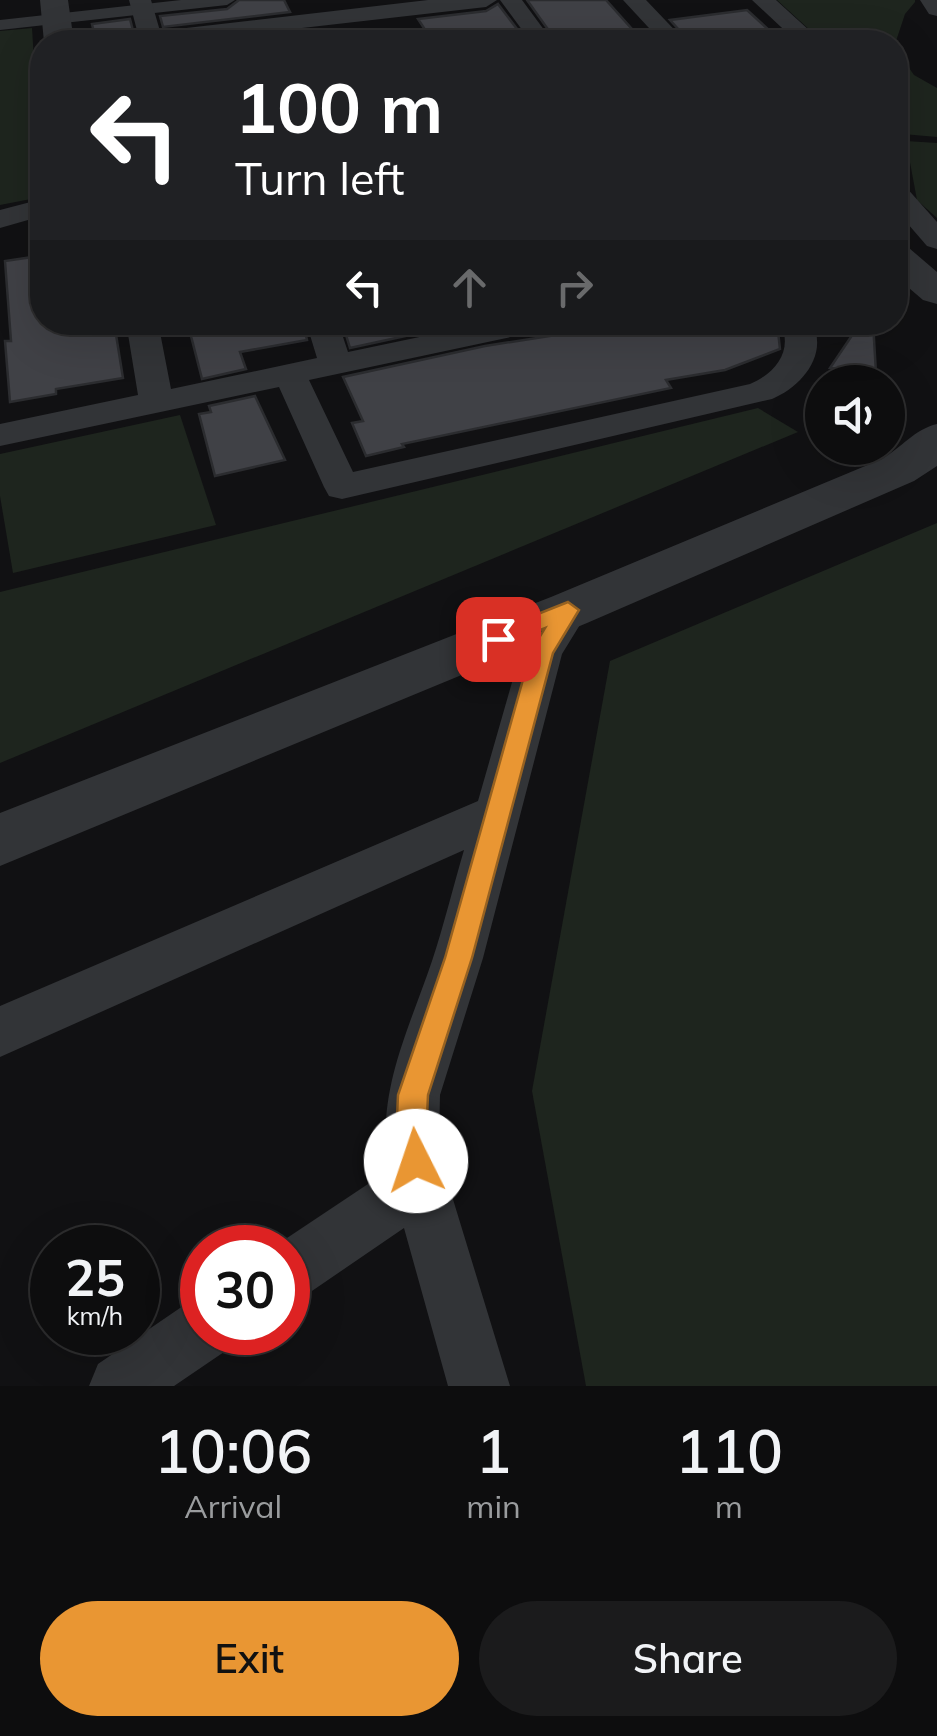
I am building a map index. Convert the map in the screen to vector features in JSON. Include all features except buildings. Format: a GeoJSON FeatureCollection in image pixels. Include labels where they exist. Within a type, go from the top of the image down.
{"type":"FeatureCollection","features":[{"type":"Feature","properties":{"kind":"street"},"geometry":{"type":"LineString","coordinates":[[0,25],[141,5],[226,0]]}},
{"type":"Feature","properties":{"kind":"street"},"geometry":{"type":"LineString","coordinates":[[301,30],[486,0]]}},
{"type":"Feature","properties":{"kind":"street"},"geometry":{"type":"LineString","coordinates":[[510,0],[533,30]]}},
{"type":"Feature","properties":{"kind":"street"},"geometry":{"type":"LineString","coordinates":[[634,0],[663,30]]}},
{"type":"Feature","properties":{"kind":"street"},"geometry":{"type":"LineString","coordinates":[[763,0],[797,30]]}},
{"type":"Feature","properties":{"kind":"street"},"geometry":{"type":"LineString","coordinates":[[931,0],[937,9]]}},
{"type":"Feature","properties":{"kind":"street"},"geometry":{"type":"LineString","coordinates":[[141,5],[148,30]]}},
{"type":"Feature","properties":{"kind":"street"},"geometry":{"type":"LineString","coordinates":[[908,207],[937,240]]}},
{"type":"Feature","properties":{"kind":"street"},"geometry":{"type":"LineString","coordinates":[[908,267],[937,292]]}},
{"type":"Feature","properties":{"kind":"street"},"geometry":{"type":"LineString","coordinates":[[144,335],[156,402]]}},
{"type":"Feature","properties":{"kind":"street"},"geometry":{"type":"LineString","coordinates":[[326,335],[335,363]]}},
{"type":"Feature","properties":{"kind":"street"},"geometry":{"type":"LineString","coordinates":[[0,435],[474,335]]}},
{"type":"Feature","properties":{"kind":"street"},"geometry":{"type":"LineString","coordinates":[[289,373],[342,487],[760,392],[792,374],[802,335]]}},
{"type":"Feature","properties":{"kind":"street"},"geometry":{"type":"LineString","coordinates":[[0,840],[568,610],[898,470],[936,442]]}},
{"type":"Feature","properties":{"kind":"street"},"geometry":{"type":"LineString","coordinates":[[479,1386],[420,1182],[411,1139],[413,1095],[458,958],[542,651],[568,610]]}},
{"type":"Feature","properties":{"kind":"street"},"geometry":{"type":"LineString","coordinates":[[0,1032],[499,813]]}},
{"type":"Feature","properties":{"kind":"street"},"geometry":{"type":"LineString","coordinates":[[310,1257],[420,1182]]}},
{"type":"Feature","properties":{"kind":"street"},"geometry":{"type":"LineString","coordinates":[[120,1386],[180,1345]]}},
{"type":"Feature","properties":{"kind":"shaded area"},"geometry":{"type":"Polygon","coordinates":[[[777,0],[915,0],[900,30],[810,30],[777,0]]]}},
{"type":"Feature","properties":{"kind":"shaded area"},"geometry":{"type":"Polygon","coordinates":[[[32,28],[30,199],[0,205],[0,31],[32,28]]]}},
{"type":"Feature","properties":{"kind":"shaded area"},"geometry":{"type":"Polygon","coordinates":[[[908,66],[914,75],[937,88],[937,137],[908,134],[908,66]]]}},
{"type":"Feature","properties":{"kind":"shaded area"},"geometry":{"type":"Polygon","coordinates":[[[908,141],[937,143],[937,218],[917,200],[908,141]]]}},
{"type":"Feature","properties":{"kind":"shaded area"},"geometry":{"type":"Polygon","coordinates":[[[758,408],[798,432],[0,763],[0,592],[758,408]]]}},
{"type":"Feature","properties":{"kind":"shaded area"},"geometry":{"type":"Polygon","coordinates":[[[180,415],[216,525],[13,573],[0,496],[0,454],[180,415]]]}},
{"type":"Feature","properties":{"kind":"shaded area"},"geometry":{"type":"Polygon","coordinates":[[[937,523],[937,1386],[586,1386],[532,1091],[610,661],[937,523]]]}},
{"type":"Feature","properties":{"kind":"route"},"geometry":{"type":"LineString","coordinates":[[416,1161],[411,1139],[413,1095],[458,958],[542,651],[568,610],[498,639]]}}]}
